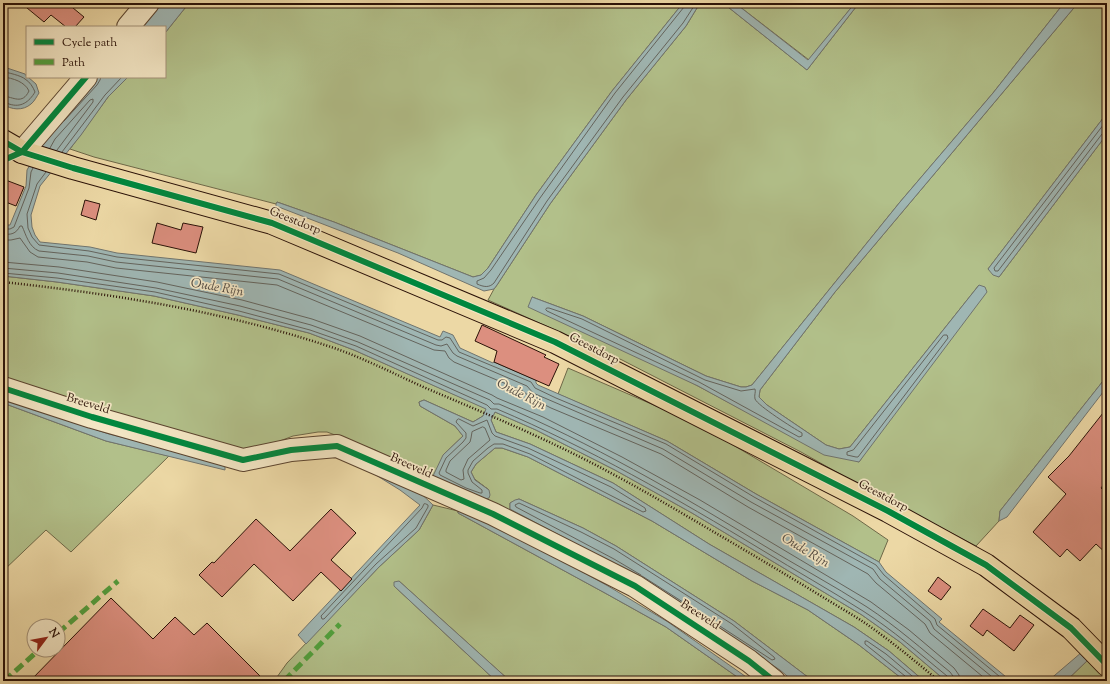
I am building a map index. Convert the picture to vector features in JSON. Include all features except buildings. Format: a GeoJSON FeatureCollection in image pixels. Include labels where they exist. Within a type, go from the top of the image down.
{"type":"FeatureCollection","features":[{"type":"Feature","properties":{"kind":"main road","name":"Geestdorp"},"geometry":{"type":"LineString","coordinates":[[3,141],[26,153],[73,168],[272,223],[554,342],[888,511],[986,565],[1071,628],[1107,665]]}},
{"type":"Feature","properties":{"kind":"street"},"geometry":{"type":"LineString","coordinates":[[129,26],[148,3]]}},
{"type":"Feature","properties":{"kind":"street"},"geometry":{"type":"LineString","coordinates":[[26,153],[85,78]]}},
{"type":"Feature","properties":{"kind":"street","name":"Breeveld"},"geometry":{"type":"LineString","coordinates":[[3,388],[92,417],[243,460],[292,450],[337,446],[493,514],[635,586],[749,661],[774,681]]}},
{"type":"Feature","properties":{"kind":"path"},"geometry":{"type":"LineString","coordinates":[[3,282],[64,289],[197,311],[286,333],[355,356],[571,452],[694,520],[864,622],[907,654],[939,681]]}},
{"type":"Feature","properties":{"kind":"green space"},"geometry":{"type":"Polygon","coordinates":[[[189,3],[683,3],[612,91],[536,195],[488,268],[482,275],[473,277],[334,222],[277,202],[276,204],[94,157],[70,149],[108,97],[127,78],[166,78],[166,32],[189,3]]]}},
{"type":"Feature","properties":{"kind":"green space"},"geometry":{"type":"Polygon","coordinates":[[[700,3],[723,3],[807,70],[859,3],[1064,3],[993,93],[900,202],[752,385],[741,387],[706,376],[583,316],[532,297],[739,408],[859,462],[979,285],[850,447],[839,449],[826,445],[767,405],[759,397],[760,390],[835,292],[1078,3],[1107,3],[1107,113],[988,269],[999,277],[1107,134],[1107,376],[1000,511],[999,521],[976,546],[801,452],[622,360],[488,300],[550,204],[626,100],[686,26],[700,3]]]}},
{"type":"Feature","properties":{"kind":"green space"},"geometry":{"type":"Polygon","coordinates":[[[735,3],[855,3],[809,60],[735,3]]]}},
{"type":"Feature","properties":{"kind":"green space"},"geometry":{"type":"Polygon","coordinates":[[[3,276],[154,296],[309,333],[354,350],[487,409],[483,416],[473,422],[424,400],[419,402],[420,406],[455,426],[463,436],[443,455],[474,479],[471,472],[476,464],[495,448],[502,448],[528,457],[652,521],[752,581],[808,610],[859,645],[905,681],[813,681],[734,621],[616,546],[583,528],[519,499],[510,503],[510,509],[612,563],[466,497],[375,450],[327,432],[293,436],[243,455],[3,382],[3,276]]]}},
{"type":"Feature","properties":{"kind":"green space"},"geometry":{"type":"Polygon","coordinates":[[[568,368],[663,409],[728,442],[853,516],[888,540],[879,562],[756,494],[667,441],[558,394],[568,368]]]}},
{"type":"Feature","properties":{"kind":"green space"},"geometry":{"type":"Polygon","coordinates":[[[3,403],[106,441],[169,456],[71,552],[46,530],[3,571],[3,403]]]}},
{"type":"Feature","properties":{"kind":"green space"},"geometry":{"type":"Polygon","coordinates":[[[495,412],[536,430],[615,470],[692,513],[862,615],[900,642],[946,681],[924,681],[889,651],[854,627],[709,544],[613,483],[530,444],[496,432],[491,420],[495,412]]]}},
{"type":"Feature","properties":{"kind":"green space"},"geometry":{"type":"Polygon","coordinates":[[[433,505],[458,511],[458,513],[666,627],[743,681],[510,681],[399,581],[394,586],[496,681],[274,681],[287,663],[379,567],[419,530],[433,505]]]}},
{"type":"Feature","properties":{"kind":"green space"},"geometry":{"type":"Polygon","coordinates":[[[1089,659],[1107,679],[1107,681],[1066,681],[1089,659]]]}},
{"type":"Feature","properties":{"kind":"water"},"geometry":{"type":"Polygon","coordinates":[[[155,3],[189,3],[166,32],[166,26],[138,26],[155,3]]]}},
{"type":"Feature","properties":{"kind":"water"},"geometry":{"type":"Polygon","coordinates":[[[683,3],[700,3],[686,26],[626,100],[550,204],[494,289],[484,291],[398,253],[276,206],[277,202],[334,222],[473,277],[481,275],[488,268],[536,195],[612,91],[683,3]]]}},
{"type":"Feature","properties":{"kind":"water"},"geometry":{"type":"Polygon","coordinates":[[[723,3],[735,3],[808,60],[855,3],[859,3],[807,70],[723,3]]]}},
{"type":"Feature","properties":{"kind":"water"},"geometry":{"type":"Polygon","coordinates":[[[1064,3],[1078,3],[835,292],[760,390],[759,397],[767,405],[826,445],[839,449],[850,447],[979,285],[985,287],[987,292],[859,462],[824,455],[698,386],[528,307],[532,297],[583,316],[706,376],[741,387],[752,385],[900,202],[993,93],[1064,3]]]}},
{"type":"Feature","properties":{"kind":"water"},"geometry":{"type":"Polygon","coordinates":[[[3,68],[25,74],[26,78],[29,78],[36,84],[39,93],[28,106],[17,109],[10,108],[3,104],[3,68]]]}},
{"type":"Feature","properties":{"kind":"water","name":"Oude Rijn"},"geometry":{"type":"Polygon","coordinates":[[[97,78],[127,78],[108,97],[81,135],[40,186],[31,215],[32,227],[40,242],[90,247],[117,253],[280,270],[440,337],[443,331],[453,335],[460,348],[536,380],[538,385],[667,441],[756,494],[879,562],[886,572],[942,619],[939,622],[1011,681],[946,681],[900,642],[862,615],[692,513],[615,470],[536,430],[495,412],[491,420],[496,432],[530,444],[613,483],[709,544],[854,627],[889,651],[924,681],[905,681],[859,645],[808,610],[752,581],[652,521],[528,457],[502,448],[495,448],[476,464],[471,472],[475,480],[489,490],[489,498],[485,499],[433,476],[443,455],[463,436],[455,426],[420,406],[419,402],[424,400],[473,422],[483,416],[486,409],[354,350],[309,333],[154,296],[3,276],[3,225],[10,225],[26,186],[27,170],[48,133],[97,78]]]}},
{"type":"Feature","properties":{"kind":"water"},"geometry":{"type":"Polygon","coordinates":[[[1107,113],[1107,134],[999,277],[993,275],[988,269],[1107,113]]]}},
{"type":"Feature","properties":{"kind":"water"},"geometry":{"type":"Polygon","coordinates":[[[1107,376],[1107,387],[1007,517],[999,521],[1000,511],[1107,376]]]}},
{"type":"Feature","properties":{"kind":"water"},"geometry":{"type":"Polygon","coordinates":[[[3,399],[109,434],[214,460],[225,465],[225,470],[106,441],[3,403],[3,399]]]}},
{"type":"Feature","properties":{"kind":"water"},"geometry":{"type":"Polygon","coordinates":[[[371,472],[410,483],[433,505],[419,530],[379,567],[306,644],[298,635],[420,505],[400,490],[371,472]]]}},
{"type":"Feature","properties":{"kind":"water"},"geometry":{"type":"Polygon","coordinates":[[[519,499],[583,528],[616,546],[734,621],[813,681],[793,681],[780,670],[684,607],[612,563],[510,509],[510,503],[519,499]]]}},
{"type":"Feature","properties":{"kind":"water"},"geometry":{"type":"Polygon","coordinates":[[[459,509],[556,557],[608,586],[668,622],[752,681],[743,681],[666,627],[458,513],[459,509]]]}},
{"type":"Feature","properties":{"kind":"water"},"geometry":{"type":"Polygon","coordinates":[[[399,581],[510,681],[496,681],[394,586],[394,582],[399,581]]]}},
{"type":"Feature","properties":{"kind":"water"},"geometry":{"type":"Polygon","coordinates":[[[1082,652],[1089,659],[1066,681],[1048,681],[1082,652]]]}},
{"type":"Feature","properties":{"kind":"marked path"},"geometry":{"type":"LineString","coordinates":[[66,626],[118,581]]}},
{"type":"Feature","properties":{"kind":"marked path"},"geometry":{"type":"LineString","coordinates":[[284,681],[340,624]]}},
{"type":"Feature","properties":{"kind":"marked path"},"geometry":{"type":"LineString","coordinates":[[4,681],[30,658]]}},
{"type":"Feature","properties":{"kind":"cycle path"},"geometry":{"type":"LineString","coordinates":[[3,158],[6,159],[22,152],[85,78]]}},
{"type":"Feature","properties":{"kind":"cycle path"},"geometry":{"type":"LineString","coordinates":[[3,141],[22,152],[73,168],[272,223],[555,342],[888,511],[986,565],[1071,628],[1107,665]]}},
{"type":"Feature","properties":{"kind":"cycle path"},"geometry":{"type":"LineString","coordinates":[[3,388],[92,417],[243,460],[291,450],[337,446],[493,514],[635,586],[749,661],[774,681]]}}]}
